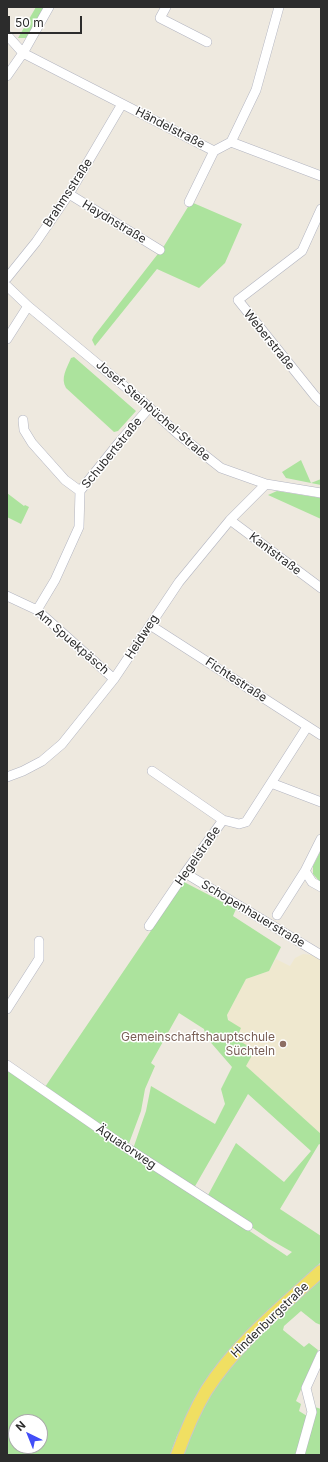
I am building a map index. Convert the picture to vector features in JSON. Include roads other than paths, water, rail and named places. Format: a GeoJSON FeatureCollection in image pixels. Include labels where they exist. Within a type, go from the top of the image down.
{"type":"FeatureCollection","features":[{"type":"Feature","properties":{"kind":"main road","name":"Hindenburgstraße"},"geometry":{"type":"LineString","coordinates":[[177,1455],[193,1414],[206,1390],[236,1351],[252,1334],[321,1272]]}},
{"type":"Feature","properties":{"kind":"street"},"geometry":{"type":"LineString","coordinates":[[7,76],[23,53],[49,7]]}},
{"type":"Feature","properties":{"kind":"street"},"geometry":{"type":"LineString","coordinates":[[166,7],[160,18],[207,42]]}},
{"type":"Feature","properties":{"kind":"street"},"geometry":{"type":"LineString","coordinates":[[279,7],[256,90],[231,142],[321,176]]}},
{"type":"Feature","properties":{"kind":"street"},"geometry":{"type":"LineString","coordinates":[[7,35],[23,53]]}},
{"type":"Feature","properties":{"kind":"street","name":"Händelstraße"},"geometry":{"type":"LineString","coordinates":[[23,53],[214,151],[231,142]]}},
{"type":"Feature","properties":{"kind":"street","name":"Brahmsstraße"},"geometry":{"type":"LineString","coordinates":[[7,278],[36,242],[69,194],[122,104]]}},
{"type":"Feature","properties":{"kind":"street"},"geometry":{"type":"LineString","coordinates":[[188,202],[214,151]]}},
{"type":"Feature","properties":{"kind":"street","name":"Haydnstraße"},"geometry":{"type":"LineString","coordinates":[[69,194],[160,250]]}},
{"type":"Feature","properties":{"kind":"street","name":"Weberstraße"},"geometry":{"type":"LineString","coordinates":[[321,210],[302,251],[238,300],[321,402]]}},
{"type":"Feature","properties":{"kind":"street","name":"Josef-Steinbüchel-Straße"},"geometry":{"type":"LineString","coordinates":[[7,286],[28,306],[221,468],[266,484],[321,493]]}},
{"type":"Feature","properties":{"kind":"street"},"geometry":{"type":"LineString","coordinates":[[7,339],[28,306]]}},
{"type":"Feature","properties":{"kind":"street","name":"Schubertstraße"},"geometry":{"type":"LineString","coordinates":[[37,610],[54,580],[79,527],[80,491],[149,408]]}},
{"type":"Feature","properties":{"kind":"street"},"geometry":{"type":"LineString","coordinates":[[23,420],[24,430],[32,443],[65,480],[80,491]]}},
{"type":"Feature","properties":{"kind":"street","name":"Heidweg"},"geometry":{"type":"LineString","coordinates":[[7,777],[42,761],[62,744],[114,679],[179,582],[230,520],[266,484]]}},
{"type":"Feature","properties":{"kind":"street","name":"Kantstraße"},"geometry":{"type":"LineString","coordinates":[[230,520],[321,588]]}},
{"type":"Feature","properties":{"kind":"street","name":"Am Spuekpäsch"},"geometry":{"type":"LineString","coordinates":[[7,596],[37,610],[114,679]]}},
{"type":"Feature","properties":{"kind":"street","name":"Fichtestraße"},"geometry":{"type":"LineString","coordinates":[[150,625],[321,735]]}},
{"type":"Feature","properties":{"kind":"street","name":"Hegelstraße"},"geometry":{"type":"LineString","coordinates":[[149,926],[223,820],[239,824],[246,822],[307,727]]}},
{"type":"Feature","properties":{"kind":"street"},"geometry":{"type":"LineString","coordinates":[[152,771],[223,820]]}},
{"type":"Feature","properties":{"kind":"street"},"geometry":{"type":"LineString","coordinates":[[271,783],[321,802]]}},
{"type":"Feature","properties":{"kind":"street"},"geometry":{"type":"LineString","coordinates":[[277,915],[305,871],[321,839]]}},
{"type":"Feature","properties":{"kind":"street"},"geometry":{"type":"LineString","coordinates":[[305,871],[312,882],[321,887]]}},
{"type":"Feature","properties":{"kind":"street","name":"Schopenhauerstraße"},"geometry":{"type":"LineString","coordinates":[[185,873],[321,955]]}},
{"type":"Feature","properties":{"kind":"street"},"geometry":{"type":"LineString","coordinates":[[7,1009],[39,959],[39,942]]}},
{"type":"Feature","properties":{"kind":"street","name":"Äquatorweg"},"geometry":{"type":"LineString","coordinates":[[7,1065],[127,1148],[248,1226]]}},
{"type":"Feature","properties":{"kind":"street"},"geometry":{"type":"LineString","coordinates":[[300,1455],[312,1412],[306,1388],[321,1355]]}},
{"type":"Feature","properties":{"kind":"place","name":"Gemeinschaftshauptschule Süchteln"},"geometry":{"type":"Point","coordinates":[283,1044]}}]}
